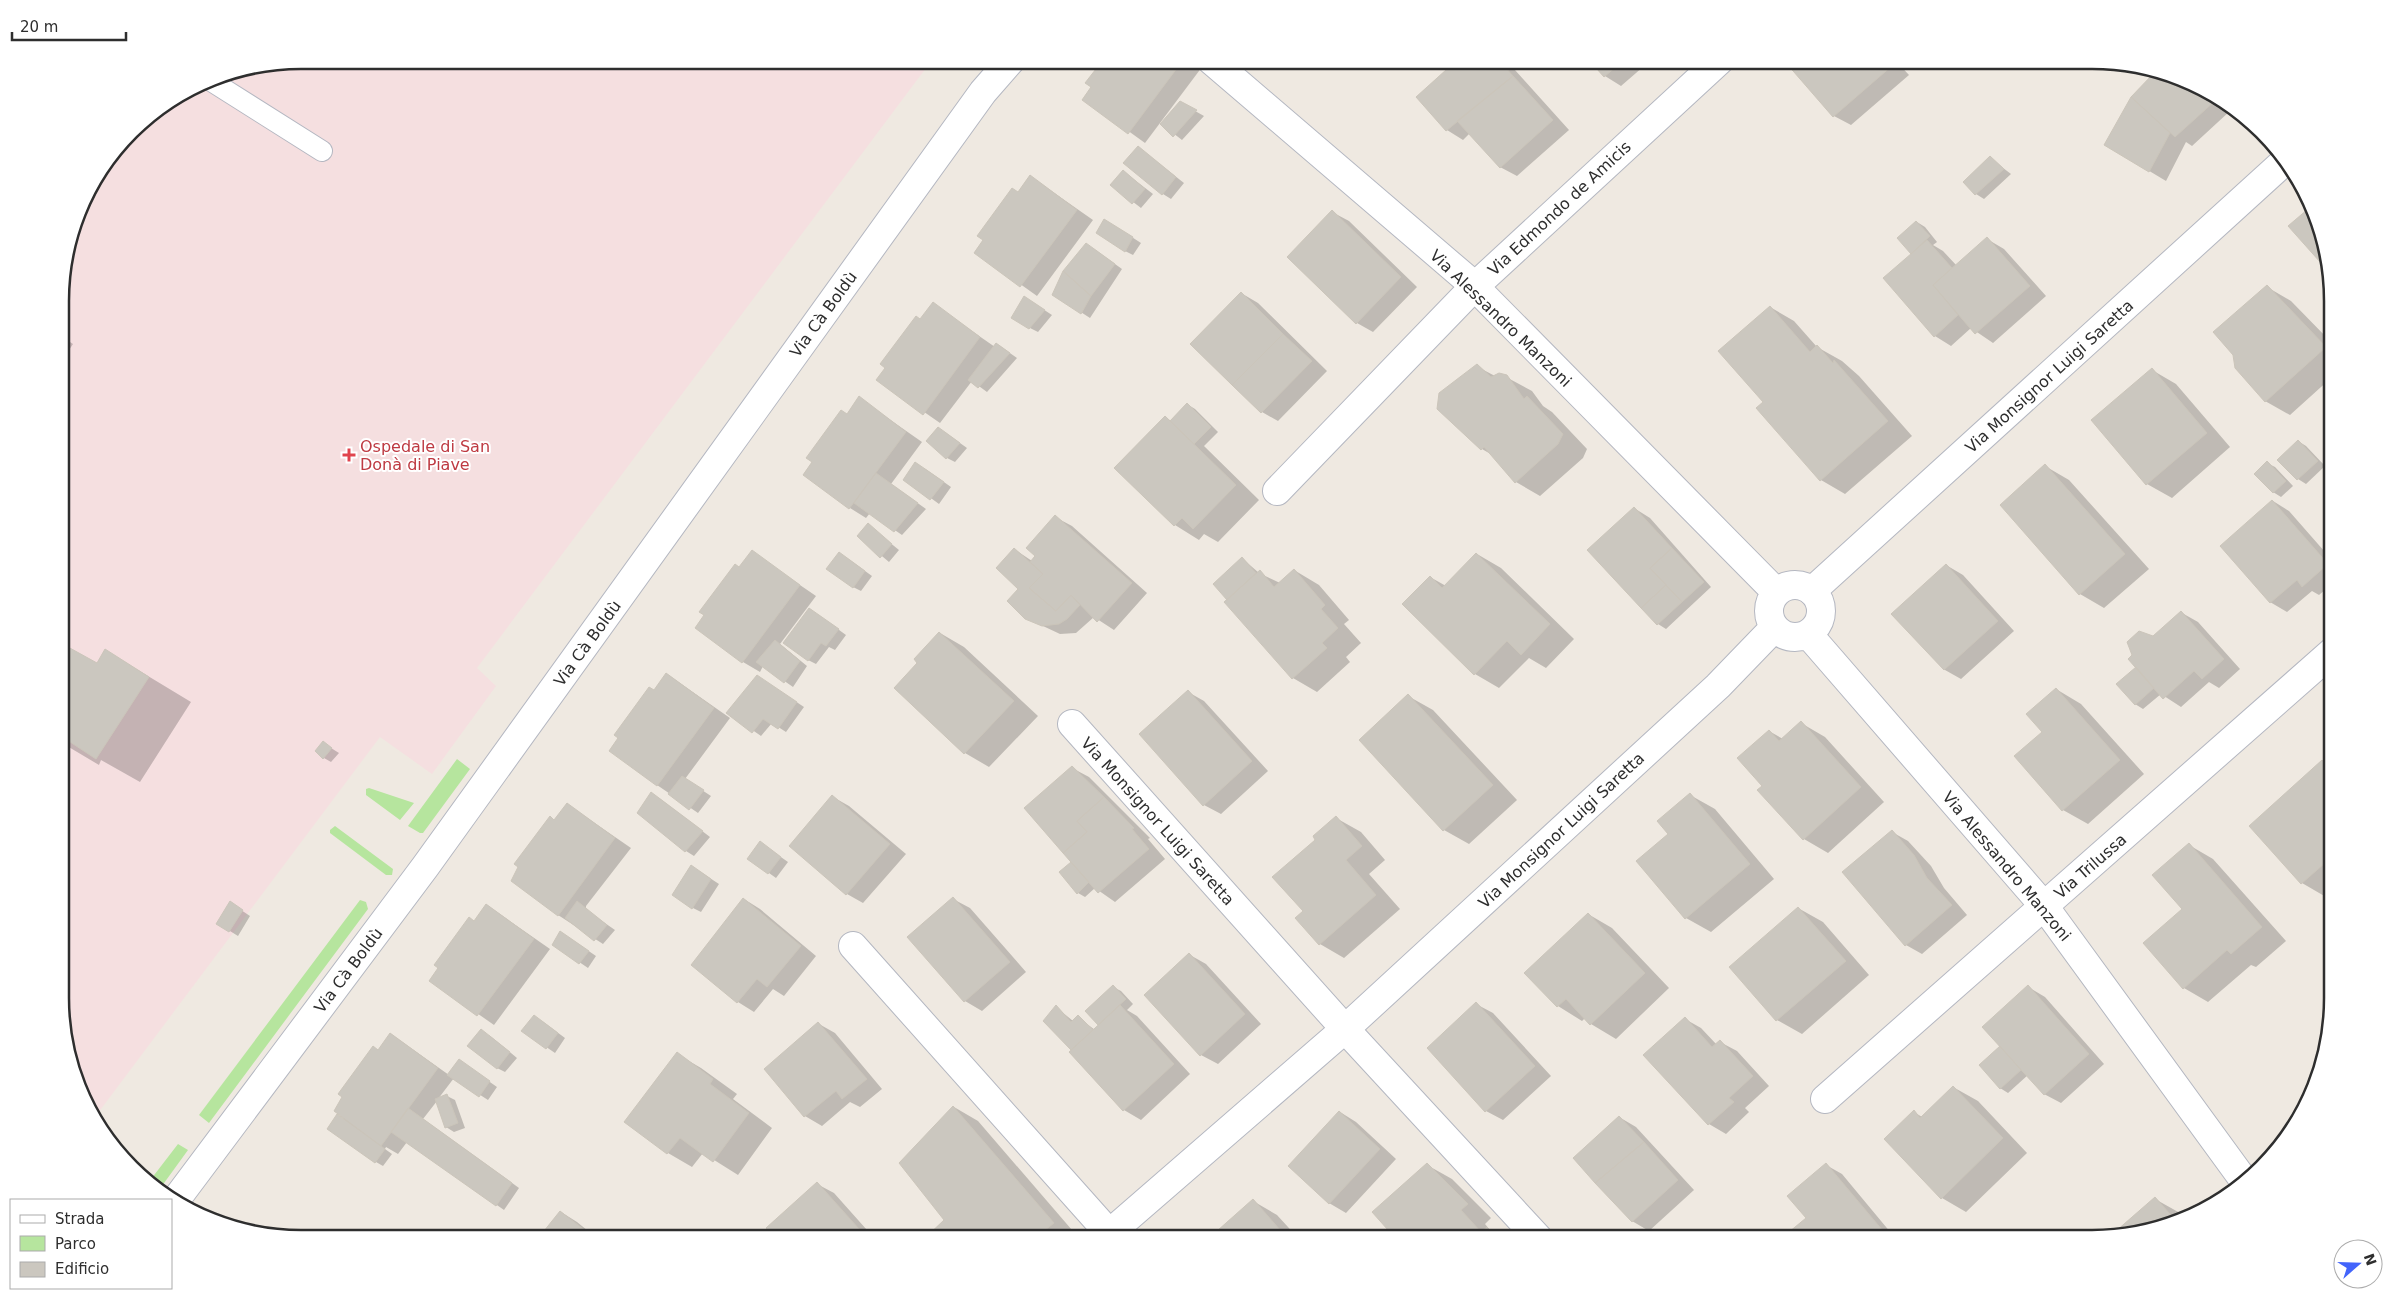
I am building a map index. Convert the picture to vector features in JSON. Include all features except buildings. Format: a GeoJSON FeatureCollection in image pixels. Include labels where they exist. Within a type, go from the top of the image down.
{"type":"FeatureCollection","features":[{"type":"Feature","properties":{"kind":"street","name":"Via Alessandro Manzoni"},"geometry":{"type":"LineString","coordinates":[[1221,69],[1474,286],[1776,592]]}},
{"type":"Feature","properties":{"kind":"street","name":"Via Edmondo de Amicis"},"geometry":{"type":"LineString","coordinates":[[1277,491],[1474,286],[1710,69]]}},
{"type":"Feature","properties":{"kind":"street","name":"Via Cà Boldù"},"geometry":{"type":"LineString","coordinates":[[179,1195],[410,888],[994,70]]}},
{"type":"Feature","properties":{"kind":"street","name":"Via Monsignor Luigi Saretta"},"geometry":{"type":"LineString","coordinates":[[1812,591],[2280,165]]}},
{"type":"Feature","properties":{"kind":"street"},"geometry":{"type":"LineString","coordinates":[[1798,584],[1812,591],[1820,604],[1821,613],[1819,621],[1808,634],[1794,637],[1774,628],[1768,613],[1772,598],[1776,592],[1798,584]]}},
{"type":"Feature","properties":{"kind":"street","name":"Via Monsignor Luigi Saretta"},"geometry":{"type":"LineString","coordinates":[[1113,1230],[1345,1029],[1718,686],[1774,628]]}},
{"type":"Feature","properties":{"kind":"street","name":"Via Alessandro Manzoni"},"geometry":{"type":"LineString","coordinates":[[1808,634],[2044,906],[2241,1176]]}},
{"type":"Feature","properties":{"kind":"street","name":"Via Trilussa"},"geometry":{"type":"LineString","coordinates":[[1825,1099],[2324,659]]}},
{"type":"Feature","properties":{"kind":"street","name":"Via Monsignor Luigi Saretta"},"geometry":{"type":"LineString","coordinates":[[1072,724],[1345,1029],[1531,1230]]}},
{"type":"Feature","properties":{"kind":"street","name":"Via Monsignor Luigi Saretta"},"geometry":{"type":"LineString","coordinates":[[852,946],[1101,1230]]}},
{"type":"Feature","properties":{"kind":"lane"},"geometry":{"type":"LineString","coordinates":[[217,84],[322,151]]}},
{"type":"Feature","properties":{"kind":"shaded area","name":"Ospedale di San Donà di Piave"},"geometry":{"type":"Polygon","coordinates":[[[286,69],[925,69],[477,668],[496,686],[432,774],[380,737],[99,1112],[81,1073],[73,1043],[69,1013],[69,286],[73,256],[86,212],[108,172],[126,148],[148,126],[172,108],[212,86],[256,73],[286,69]]]}},
{"type":"Feature","properties":{"kind":"green space"},"geometry":{"type":"Polygon","coordinates":[[[457,759],[470,769],[423,833],[408,826],[457,759]]]}},
{"type":"Feature","properties":{"kind":"green space"},"geometry":{"type":"Polygon","coordinates":[[[369,788],[414,803],[400,820],[366,795],[366,789],[369,788]]]}},
{"type":"Feature","properties":{"kind":"green space"},"geometry":{"type":"Polygon","coordinates":[[[335,826],[393,869],[392,875],[386,875],[330,833],[330,830],[335,826]]]}},
{"type":"Feature","properties":{"kind":"green space"},"geometry":{"type":"Polygon","coordinates":[[[360,900],[366,902],[368,909],[209,1123],[199,1115],[360,900]]]}},
{"type":"Feature","properties":{"kind":"green space"},"geometry":{"type":"Polygon","coordinates":[[[178,1144],[188,1150],[163,1184],[153,1177],[178,1144]]]}},
{"type":"Feature","properties":{"kind":"place","name":"Ospedale di San Donà di Piave"},"geometry":{"type":"Point","coordinates":[349,455]}}]}
